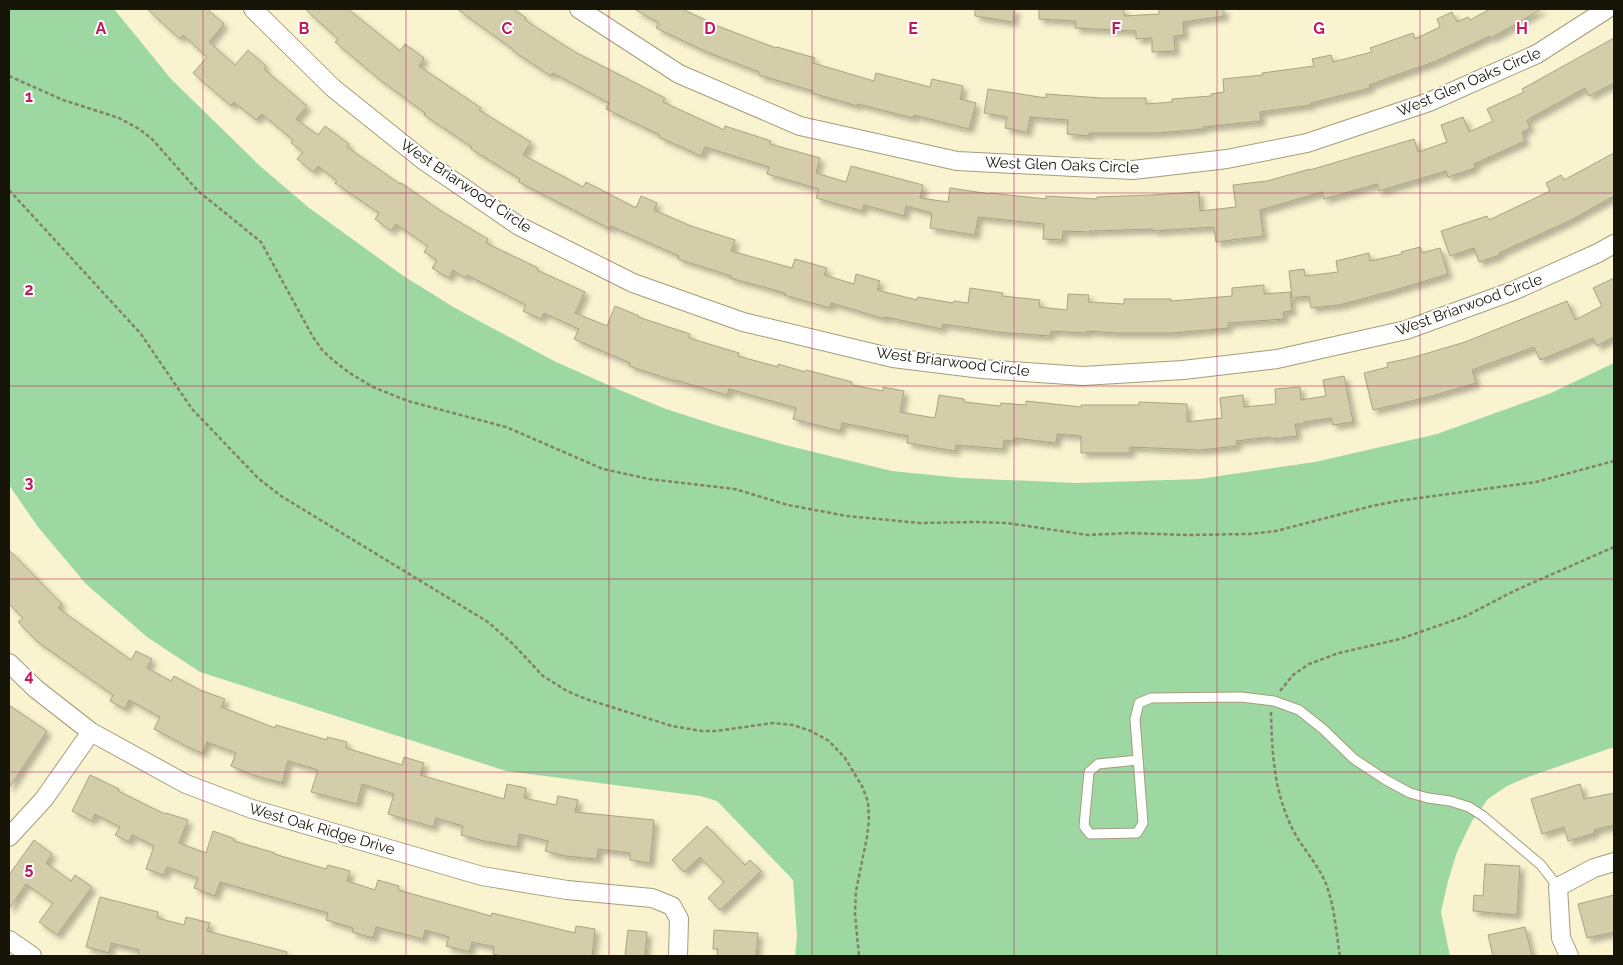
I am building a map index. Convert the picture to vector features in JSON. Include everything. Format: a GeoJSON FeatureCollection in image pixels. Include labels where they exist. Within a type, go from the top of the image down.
{"type":"FeatureCollection","features":[{"type":"Feature","properties":{"kind":"street","name":"West Briarwood Circle"},"geometry":{"type":"LineString","coordinates":[[253,9],[333,88],[423,160],[519,226],[633,283],[651,290],[743,322],[893,358],[982,369],[1083,376],[1183,370],[1277,359],[1406,330],[1513,291],[1614,244]]}},
{"type":"Feature","properties":{"kind":"street","name":"West Glen Oaks Circle"},"geometry":{"type":"LineString","coordinates":[[579,9],[679,74],[800,126],[957,161],[1133,170],[1226,159],[1307,143],[1428,102],[1537,54],[1608,9]]}},
{"type":"Feature","properties":{"kind":"street","name":"West Oak Ridge Drive"},"geometry":{"type":"LineString","coordinates":[[9,663],[36,689],[91,732],[186,784],[252,809],[482,876],[567,890],[652,898],[672,906],[679,919],[678,956]]}},
{"type":"Feature","properties":{"kind":"street"},"geometry":{"type":"LineString","coordinates":[[9,838],[44,799],[91,732]]}},
{"type":"Feature","properties":{"kind":"street"},"geometry":{"type":"LineString","coordinates":[[1569,956],[1561,938],[1558,887],[1594,868],[1614,862]]}},
{"type":"Feature","properties":{"kind":"street"},"geometry":{"type":"LineString","coordinates":[[9,940],[32,956]]}},
{"type":"Feature","properties":{"kind":"lane"},"geometry":{"type":"LineString","coordinates":[[1138,760],[1098,764],[1089,772],[1084,826],[1090,834],[1137,833],[1143,823],[1135,719],[1139,704],[1151,698],[1241,697],[1274,701],[1299,710],[1323,729],[1354,759],[1386,780],[1410,793],[1450,801],[1476,811],[1541,864],[1558,887]]}},
{"type":"Feature","properties":{"kind":"path"},"geometry":{"type":"LineString","coordinates":[[9,76],[63,100],[124,120],[152,139],[198,191],[261,242],[312,337],[333,360],[360,380],[408,401],[513,429],[603,469],[634,477],[727,488],[788,505],[847,516],[920,523],[1007,523],[1088,535],[1130,533],[1188,536],[1276,531],[1380,504],[1536,482],[1614,461]]}},
{"type":"Feature","properties":{"kind":"path"},"geometry":{"type":"LineString","coordinates":[[9,190],[141,334],[192,408],[258,478],[281,496],[488,622],[552,683],[586,699],[672,726],[702,731],[716,731],[773,723],[793,725],[811,731],[829,741],[845,758],[862,786],[868,802],[869,821],[867,837],[856,891],[855,914],[859,956]]}},
{"type":"Feature","properties":{"kind":"path"},"geometry":{"type":"LineString","coordinates":[[1340,956],[1332,898],[1326,882],[1295,833],[1279,793],[1272,750],[1271,712],[1274,701],[1286,682],[1309,664],[1339,653],[1400,639],[1466,616],[1514,591],[1614,547]]}},
{"type":"Feature","properties":{"kind":"green space"},"geometry":{"type":"Polygon","coordinates":[[[9,9],[114,9],[171,79],[260,166],[308,207],[402,275],[455,308],[556,362],[666,409],[785,445],[892,471],[962,478],[1076,483],[1199,479],[1315,462],[1437,434],[1551,393],[1614,363],[1614,747],[1528,777],[1507,786],[1488,799],[1472,821],[1457,852],[1448,881],[1441,912],[1450,956],[795,956],[797,935],[793,880],[717,801],[700,796],[506,771],[200,672],[147,637],[86,584],[38,527],[9,485],[9,9]]]}},
{"type":"Feature","properties":{"kind":"building"},"geometry":{"type":"Polygon","coordinates":[[[147,9],[207,9],[224,24],[209,42],[235,65],[248,50],[266,66],[264,69],[307,106],[296,119],[318,135],[325,126],[349,144],[347,147],[400,184],[488,239],[486,243],[538,268],[537,270],[585,292],[575,313],[607,326],[615,306],[638,317],[690,334],[689,338],[739,353],[738,356],[778,367],[778,364],[805,372],[806,370],[852,382],[852,385],[883,391],[883,387],[904,391],[900,412],[935,418],[939,395],[964,399],[964,402],[1000,406],[1001,403],[1026,405],[1026,401],[1081,407],[1081,405],[1139,405],[1139,402],[1187,404],[1187,422],[1222,418],[1220,398],[1243,395],[1244,407],[1276,404],[1275,389],[1300,387],[1301,400],[1326,396],[1323,380],[1344,376],[1353,422],[1333,425],[1331,418],[1304,422],[1304,424],[1295,424],[1297,436],[1236,441],[1237,446],[1200,450],[1130,447],[1130,453],[1081,453],[1081,436],[1057,434],[1056,443],[1014,438],[1014,441],[1004,440],[1003,449],[956,445],[955,451],[907,443],[908,436],[842,423],[840,431],[793,419],[796,408],[729,389],[727,395],[629,366],[630,363],[574,339],[579,329],[544,313],[541,319],[523,311],[526,305],[467,275],[465,278],[453,270],[449,278],[432,268],[437,260],[424,252],[428,246],[396,224],[391,231],[375,219],[379,213],[335,183],[337,181],[318,166],[313,172],[297,159],[303,152],[291,143],[293,140],[262,114],[256,120],[234,102],[231,106],[193,73],[207,57],[183,35],[180,39],[147,9]]]}},
{"type":"Feature","properties":{"kind":"building"},"geometry":{"type":"Polygon","coordinates":[[[305,9],[348,9],[400,51],[405,44],[424,58],[419,66],[481,108],[479,110],[531,142],[523,155],[583,187],[586,182],[636,208],[641,196],[657,203],[654,210],[691,226],[735,240],[731,251],[792,268],[795,259],[827,268],[824,275],[854,284],[856,274],[880,281],[877,290],[917,300],[918,297],[953,303],[954,301],[968,303],[970,288],[1003,293],[1002,296],[1040,300],[1039,307],[1067,310],[1068,294],[1089,295],[1088,302],[1124,304],[1124,299],[1171,299],[1171,301],[1232,296],[1232,288],[1264,285],[1264,294],[1290,292],[1292,311],[1283,312],[1284,319],[1228,323],[1228,328],[1172,333],[1051,331],[1050,336],[997,332],[943,324],[942,329],[885,317],[885,319],[831,303],[830,308],[784,295],[785,293],[730,278],[731,276],[678,259],[679,256],[611,226],[610,229],[519,182],[520,179],[471,149],[472,147],[424,115],[425,113],[379,79],[335,42],[338,39],[305,9]]]}},
{"type":"Feature","properties":{"kind":"building"},"geometry":{"type":"Polygon","coordinates":[[[457,9],[514,9],[526,18],[525,20],[575,52],[665,98],[663,102],[724,130],[725,126],[771,141],[770,144],[820,158],[816,173],[846,182],[851,166],[923,185],[920,198],[948,202],[950,188],[1046,199],[1046,196],[1097,199],[1097,197],[1199,192],[1200,211],[1236,207],[1233,185],[1267,181],[1414,139],[1418,152],[1447,142],[1441,125],[1463,117],[1469,132],[1493,121],[1487,109],[1524,92],[1522,89],[1614,38],[1614,83],[1589,96],[1585,88],[1527,120],[1530,128],[1522,132],[1525,141],[1474,164],[1475,168],[1448,177],[1446,171],[1379,191],[1377,184],[1324,199],[1322,192],[1260,210],[1263,236],[1216,242],[1214,227],[1153,231],[1153,229],[1090,232],[1063,231],[1062,240],[1043,239],[1044,224],[978,217],[975,235],[930,228],[932,213],[906,206],[904,216],[864,205],[862,211],[816,198],[819,189],[767,174],[769,167],[705,147],[701,156],[659,137],[660,135],[606,109],[609,103],[553,73],[551,76],[513,51],[457,9]]]}},
{"type":"Feature","properties":{"kind":"building"},"geometry":{"type":"Polygon","coordinates":[[[634,9],[682,9],[712,24],[776,48],[815,58],[813,63],[874,81],[876,73],[930,87],[932,79],[963,86],[960,99],[976,103],[969,129],[914,115],[913,118],[858,104],[857,106],[759,75],[759,72],[707,52],[656,28],[659,23],[634,9]]]}},
{"type":"Feature","properties":{"kind":"building"},"geometry":{"type":"Polygon","coordinates":[[[975,9],[1015,9],[1013,22],[975,16],[975,9]]]}},
{"type":"Feature","properties":{"kind":"building"},"geometry":{"type":"Polygon","coordinates":[[[1039,9],[1124,9],[1124,16],[1159,14],[1159,9],[1224,9],[1224,16],[1183,22],[1184,35],[1174,36],[1175,51],[1152,52],[1152,38],[1136,39],[1136,31],[1075,28],[1076,21],[1039,19],[1039,9]]]}},
{"type":"Feature","properties":{"kind":"building"},"geometry":{"type":"Polygon","coordinates":[[[1490,9],[1542,9],[1491,38],[1490,36],[1436,61],[1369,85],[1370,88],[1311,103],[1311,105],[1260,112],[1261,121],[1157,133],[1089,133],[1089,136],[1067,134],[1068,120],[1030,117],[1027,132],[1005,128],[1007,117],[984,113],[988,89],[1046,98],[1046,94],[1101,98],[1146,98],[1146,104],[1172,102],[1172,99],[1211,96],[1211,94],[1224,92],[1223,79],[1263,75],[1262,73],[1314,66],[1312,59],[1331,55],[1333,62],[1372,52],[1370,48],[1413,33],[1415,39],[1440,27],[1437,19],[1452,12],[1457,22],[1468,17],[1470,20],[1490,9]]]}},
{"type":"Feature","properties":{"kind":"building"},"geometry":{"type":"Polygon","coordinates":[[[1614,153],[1614,196],[1569,221],[1499,253],[1500,255],[1479,262],[1474,248],[1450,256],[1441,231],[1487,216],[1489,220],[1550,191],[1546,183],[1561,175],[1564,180],[1614,153]]]}},
{"type":"Feature","properties":{"kind":"building"},"geometry":{"type":"Polygon","coordinates":[[[1420,247],[1422,253],[1440,248],[1448,274],[1339,305],[1311,308],[1309,296],[1292,298],[1289,271],[1304,269],[1305,276],[1338,272],[1336,261],[1369,253],[1370,261],[1402,254],[1401,252],[1420,247]]]}},
{"type":"Feature","properties":{"kind":"building"},"geometry":{"type":"Polygon","coordinates":[[[1614,278],[1614,337],[1597,346],[1593,338],[1540,360],[1534,347],[1472,370],[1476,383],[1373,410],[1364,373],[1388,367],[1387,363],[1465,342],[1567,301],[1575,320],[1602,306],[1593,288],[1614,278]]]}},
{"type":"Feature","properties":{"kind":"building"},"geometry":{"type":"Polygon","coordinates":[[[9,550],[62,604],[58,608],[131,660],[136,651],[152,659],[147,668],[171,681],[174,676],[200,690],[225,699],[221,707],[275,728],[276,725],[327,740],[327,737],[347,742],[346,748],[402,765],[404,757],[424,763],[420,775],[504,799],[507,784],[526,788],[524,798],[556,805],[558,796],[578,800],[575,812],[654,820],[650,863],[630,860],[630,853],[598,849],[597,859],[565,856],[545,851],[548,841],[519,834],[517,847],[484,841],[461,835],[463,826],[436,818],[433,827],[388,814],[394,794],[362,784],[357,804],[311,792],[318,770],[288,761],[282,783],[256,776],[231,766],[236,753],[207,742],[202,753],[183,745],[154,729],[160,717],[129,700],[125,709],[110,701],[113,695],[38,642],[18,622],[23,618],[9,604],[9,550]]]}},
{"type":"Feature","properties":{"kind":"building"},"geometry":{"type":"Polygon","coordinates":[[[9,705],[47,731],[9,788],[9,705]]]}},
{"type":"Feature","properties":{"kind":"building"},"geometry":{"type":"Polygon","coordinates":[[[90,775],[165,814],[188,820],[179,843],[206,853],[213,831],[235,839],[234,841],[274,854],[326,869],[328,865],[350,871],[347,881],[375,890],[378,880],[399,886],[398,890],[491,916],[492,913],[575,933],[576,926],[595,929],[592,956],[501,956],[493,954],[494,947],[472,942],[469,952],[446,946],[449,937],[425,930],[423,939],[376,927],[373,938],[352,932],[353,928],[326,920],[328,913],[220,882],[215,896],[194,888],[198,878],[167,867],[164,875],[146,869],[154,846],[132,835],[129,842],[115,835],[120,827],[95,814],[92,821],[72,811],[90,775]]]}},
{"type":"Feature","properties":{"kind":"building"},"geometry":{"type":"Polygon","coordinates":[[[1580,784],[1584,799],[1614,793],[1614,825],[1594,830],[1595,833],[1568,841],[1564,827],[1542,834],[1531,799],[1580,784]]]}},
{"type":"Feature","properties":{"kind":"building"},"geometry":{"type":"Polygon","coordinates":[[[707,826],[745,865],[750,860],[761,871],[720,910],[708,898],[724,882],[700,857],[684,872],[672,860],[707,826]]]}},
{"type":"Feature","properties":{"kind":"building"},"geometry":{"type":"Polygon","coordinates":[[[34,840],[52,854],[46,863],[71,881],[75,875],[92,887],[57,935],[39,922],[53,903],[26,884],[9,909],[9,875],[34,840]]]}},
{"type":"Feature","properties":{"kind":"building"},"geometry":{"type":"Polygon","coordinates":[[[1485,864],[1520,866],[1517,915],[1473,911],[1474,895],[1483,896],[1485,864]]]}},
{"type":"Feature","properties":{"kind":"building"},"geometry":{"type":"Polygon","coordinates":[[[1614,895],[1614,932],[1587,938],[1578,904],[1614,895]]]}},
{"type":"Feature","properties":{"kind":"building"},"geometry":{"type":"Polygon","coordinates":[[[100,897],[158,912],[157,918],[184,925],[186,917],[210,923],[207,931],[287,952],[286,956],[138,956],[139,950],[111,943],[109,953],[86,947],[100,897]]]}},
{"type":"Feature","properties":{"kind":"building"},"geometry":{"type":"Polygon","coordinates":[[[1525,927],[1532,956],[1493,956],[1488,935],[1525,927]]]}},
{"type":"Feature","properties":{"kind":"building"},"geometry":{"type":"Polygon","coordinates":[[[628,930],[647,932],[645,956],[625,956],[628,930]]]}},
{"type":"Feature","properties":{"kind":"building"},"geometry":{"type":"Polygon","coordinates":[[[714,930],[758,933],[756,956],[717,956],[718,949],[713,949],[714,930]]]}}]}
